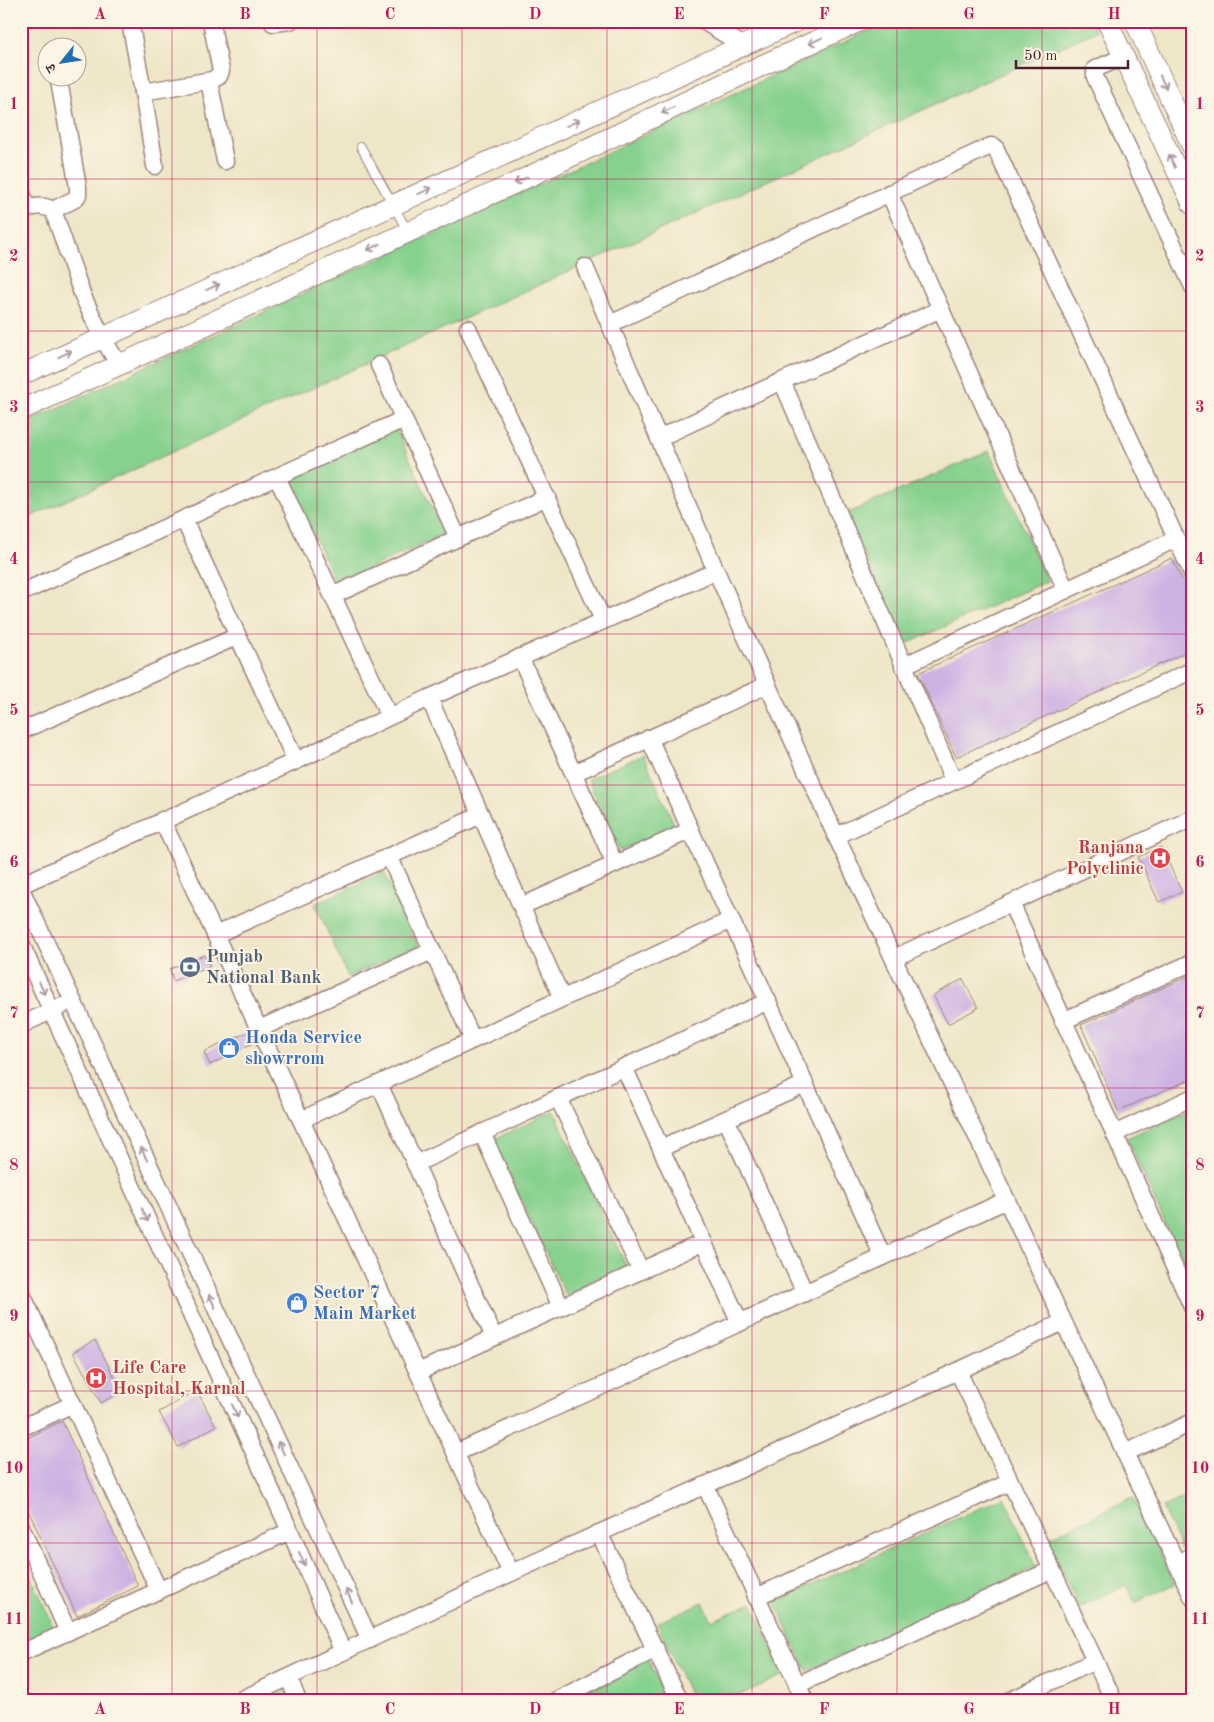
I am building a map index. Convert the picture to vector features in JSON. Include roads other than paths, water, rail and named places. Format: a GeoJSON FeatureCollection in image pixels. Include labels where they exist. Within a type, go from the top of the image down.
{"type":"FeatureCollection","features":[{"type":"Feature","properties":{"kind":"street"},"geometry":{"type":"LineString","coordinates":[[130,21],[154,166]]}},
{"type":"Feature","properties":{"kind":"street"},"geometry":{"type":"LineString","coordinates":[[143,92],[217,78],[221,71],[211,21]]}},
{"type":"Feature","properties":{"kind":"street"},"geometry":{"type":"LineString","coordinates":[[272,24],[290,21]]}},
{"type":"Feature","properties":{"kind":"street"},"geometry":{"type":"LineString","coordinates":[[703,21],[759,35]]}},
{"type":"Feature","properties":{"kind":"street"},"geometry":{"type":"LineString","coordinates":[[21,375],[759,35],[797,21]]}},
{"type":"Feature","properties":{"kind":"street"},"geometry":{"type":"LineString","coordinates":[[21,410],[526,178],[860,21]]}},
{"type":"Feature","properties":{"kind":"street"},"geometry":{"type":"LineString","coordinates":[[1107,21],[1193,205]]}},
{"type":"Feature","properties":{"kind":"street"},"geometry":{"type":"LineString","coordinates":[[1135,21],[1193,148]]}},
{"type":"Feature","properties":{"kind":"street"},"geometry":{"type":"LineString","coordinates":[[759,35],[765,64]]}},
{"type":"Feature","properties":{"kind":"street"},"geometry":{"type":"LineString","coordinates":[[1123,57],[1095,69],[1095,77],[1193,287]]}},
{"type":"Feature","properties":{"kind":"street"},"geometry":{"type":"LineString","coordinates":[[209,81],[225,161]]}},
{"type":"Feature","properties":{"kind":"street"},"geometry":{"type":"LineString","coordinates":[[53,210],[75,199],[78,195],[60,88]]}},
{"type":"Feature","properties":{"kind":"street"},"geometry":{"type":"LineString","coordinates":[[610,324],[984,149],[991,146],[995,147],[1193,575]]}},
{"type":"Feature","properties":{"kind":"street"},"geometry":{"type":"LineString","coordinates":[[21,190],[24,210],[46,206],[53,210],[82,294],[102,337],[119,365]]}},
{"type":"Feature","properties":{"kind":"street"},"geometry":{"type":"LineString","coordinates":[[889,193],[1066,590]]}},
{"type":"Feature","properties":{"kind":"street"},"geometry":{"type":"LineString","coordinates":[[585,267],[767,685],[1193,1598]]}},
{"type":"Feature","properties":{"kind":"street"},"geometry":{"type":"LineString","coordinates":[[659,438],[941,309]]}},
{"type":"Feature","properties":{"kind":"street"},"geometry":{"type":"LineString","coordinates":[[468,328],[603,620]]}},
{"type":"Feature","properties":{"kind":"street"},"geometry":{"type":"LineString","coordinates":[[379,366],[458,538]]}},
{"type":"Feature","properties":{"kind":"street"},"geometry":{"type":"LineString","coordinates":[[782,381],[903,666],[954,780]]}},
{"type":"Feature","properties":{"kind":"street"},"geometry":{"type":"LineString","coordinates":[[21,593],[404,419]]}},
{"type":"Feature","properties":{"kind":"street"},"geometry":{"type":"LineString","coordinates":[[277,477],[334,595],[389,716]]}},
{"type":"Feature","properties":{"kind":"street"},"geometry":{"type":"LineString","coordinates":[[334,595],[547,497]]}},
{"type":"Feature","properties":{"kind":"street"},"geometry":{"type":"LineString","coordinates":[[184,520],[296,760]]}},
{"type":"Feature","properties":{"kind":"street"},"geometry":{"type":"LineString","coordinates":[[903,666],[1176,539]]}},
{"type":"Feature","properties":{"kind":"street"},"geometry":{"type":"LineString","coordinates":[[21,884],[389,716],[716,570]]}},
{"type":"Feature","properties":{"kind":"street"},"geometry":{"type":"LineString","coordinates":[[21,731],[238,636]]}},
{"type":"Feature","properties":{"kind":"street"},"geometry":{"type":"LineString","coordinates":[[520,657],[615,864]]}},
{"type":"Feature","properties":{"kind":"street"},"geometry":{"type":"LineString","coordinates":[[836,836],[1193,670]]}},
{"type":"Feature","properties":{"kind":"street"},"geometry":{"type":"LineString","coordinates":[[574,773],[767,685]]}},
{"type":"Feature","properties":{"kind":"street"},"geometry":{"type":"LineString","coordinates":[[429,698],[562,998]]}},
{"type":"Feature","properties":{"kind":"street"},"geometry":{"type":"LineString","coordinates":[[649,738],[883,1257]]}},
{"type":"Feature","properties":{"kind":"street"},"geometry":{"type":"LineString","coordinates":[[215,935],[481,815]]}},
{"type":"Feature","properties":{"kind":"street"},"geometry":{"type":"LineString","coordinates":[[894,958],[1193,818]]}},
{"type":"Feature","properties":{"kind":"street"},"geometry":{"type":"LineString","coordinates":[[162,820],[511,1573]]}},
{"type":"Feature","properties":{"kind":"street"},"geometry":{"type":"LineString","coordinates":[[522,906],[691,830]]}},
{"type":"Feature","properties":{"kind":"street"},"geometry":{"type":"LineString","coordinates":[[389,856],[473,1040]]}},
{"type":"Feature","properties":{"kind":"street"},"geometry":{"type":"LineString","coordinates":[[21,889],[370,1640]]}},
{"type":"Feature","properties":{"kind":"street"},"geometry":{"type":"LineString","coordinates":[[1011,903],[1114,1134],[1188,1286],[1193,1309]]}},
{"type":"Feature","properties":{"kind":"street"},"geometry":{"type":"LineString","coordinates":[[301,1120],[731,920]]}},
{"type":"Feature","properties":{"kind":"street"},"geometry":{"type":"LineString","coordinates":[[21,944],[290,1531],[343,1652]]}},
{"type":"Feature","properties":{"kind":"street"},"geometry":{"type":"LineString","coordinates":[[259,1029],[432,950]]}},
{"type":"Feature","properties":{"kind":"street"},"geometry":{"type":"LineString","coordinates":[[1063,1022],[1193,962]]}},
{"type":"Feature","properties":{"kind":"street"},"geometry":{"type":"LineString","coordinates":[[21,1025],[73,1001]]}},
{"type":"Feature","properties":{"kind":"street"},"geometry":{"type":"LineString","coordinates":[[415,1164],[768,1001]]}},
{"type":"Feature","properties":{"kind":"street"},"geometry":{"type":"LineString","coordinates":[[624,1067],[740,1323]]}},
{"type":"Feature","properties":{"kind":"street"},"geometry":{"type":"LineString","coordinates":[[379,1084],[494,1337]]}},
{"type":"Feature","properties":{"kind":"street"},"geometry":{"type":"LineString","coordinates":[[661,1148],[805,1084]]}},
{"type":"Feature","properties":{"kind":"street"},"geometry":{"type":"LineString","coordinates":[[1114,1134],[1193,1097]]}},
{"type":"Feature","properties":{"kind":"street"},"geometry":{"type":"LineString","coordinates":[[558,1098],[641,1271]]}},
{"type":"Feature","properties":{"kind":"street"},"geometry":{"type":"LineString","coordinates":[[726,1119],[805,1293]]}},
{"type":"Feature","properties":{"kind":"street"},"geometry":{"type":"LineString","coordinates":[[482,1133],[561,1307]]}},
{"type":"Feature","properties":{"kind":"street"},"geometry":{"type":"LineString","coordinates":[[134,1190],[156,1180]]}},
{"type":"Feature","properties":{"kind":"street"},"geometry":{"type":"LineString","coordinates":[[456,1453],[1007,1200]]}},
{"type":"Feature","properties":{"kind":"street"},"geometry":{"type":"LineString","coordinates":[[418,1372],[704,1242]]}},
{"type":"Feature","properties":{"kind":"street"},"geometry":{"type":"LineString","coordinates":[[21,1292],[159,1591]]}},
{"type":"Feature","properties":{"kind":"street"},"geometry":{"type":"LineString","coordinates":[[238,1701],[511,1573],[1063,1322]]}},
{"type":"Feature","properties":{"kind":"street"},"geometry":{"type":"LineString","coordinates":[[958,1371],[1114,1701]]}},
{"type":"Feature","properties":{"kind":"street"},"geometry":{"type":"LineString","coordinates":[[226,1392],[249,1381]]}},
{"type":"Feature","properties":{"kind":"street"},"geometry":{"type":"LineString","coordinates":[[21,1428],[73,1404]]}},
{"type":"Feature","properties":{"kind":"street"},"geometry":{"type":"LineString","coordinates":[[1124,1453],[1193,1422]]}},
{"type":"Feature","properties":{"kind":"street"},"geometry":{"type":"LineString","coordinates":[[756,1597],[1010,1482]]}},
{"type":"Feature","properties":{"kind":"street"},"geometry":{"type":"LineString","coordinates":[[705,1485],[805,1701]]}},
{"type":"Feature","properties":{"kind":"street"},"geometry":{"type":"LineString","coordinates":[[21,1653],[290,1531]]}},
{"type":"Feature","properties":{"kind":"street"},"geometry":{"type":"LineString","coordinates":[[600,1533],[680,1701]]}},
{"type":"Feature","properties":{"kind":"street"},"geometry":{"type":"LineString","coordinates":[[23,1535],[68,1632]]}},
{"type":"Feature","properties":{"kind":"street"},"geometry":{"type":"LineString","coordinates":[[1176,1563],[1193,1556]]}},
{"type":"Feature","properties":{"kind":"street"},"geometry":{"type":"LineString","coordinates":[[797,1685],[1052,1570]]}},
{"type":"Feature","properties":{"kind":"street"},"geometry":{"type":"LineString","coordinates":[[555,1701],[656,1650]]}},
{"type":"Feature","properties":{"kind":"street"},"geometry":{"type":"LineString","coordinates":[[1009,1701],[1095,1661]]}},
{"type":"Feature","properties":{"kind":"street"},"geometry":{"type":"LineString","coordinates":[[289,1678],[298,1701]]}},
{"type":"Feature","properties":{"kind":"lane"},"geometry":{"type":"LineString","coordinates":[[361,147],[408,232]]}},
{"type":"Feature","properties":{"kind":"place","name":"Ranjana Polyclinic"},"geometry":{"type":"Point","coordinates":[1160,858]}},
{"type":"Feature","properties":{"kind":"place","name":"Punjab National Bank"},"geometry":{"type":"Point","coordinates":[190,967]}},
{"type":"Feature","properties":{"kind":"place","name":"Honda Service showrrom"},"geometry":{"type":"Point","coordinates":[229,1048]}},
{"type":"Feature","properties":{"kind":"place","name":"Sector 7 Main Market"},"geometry":{"type":"Point","coordinates":[297,1303]}},
{"type":"Feature","properties":{"kind":"place","name":"Life Care Hospital, Karnal"},"geometry":{"type":"Point","coordinates":[96,1378]}}]}
